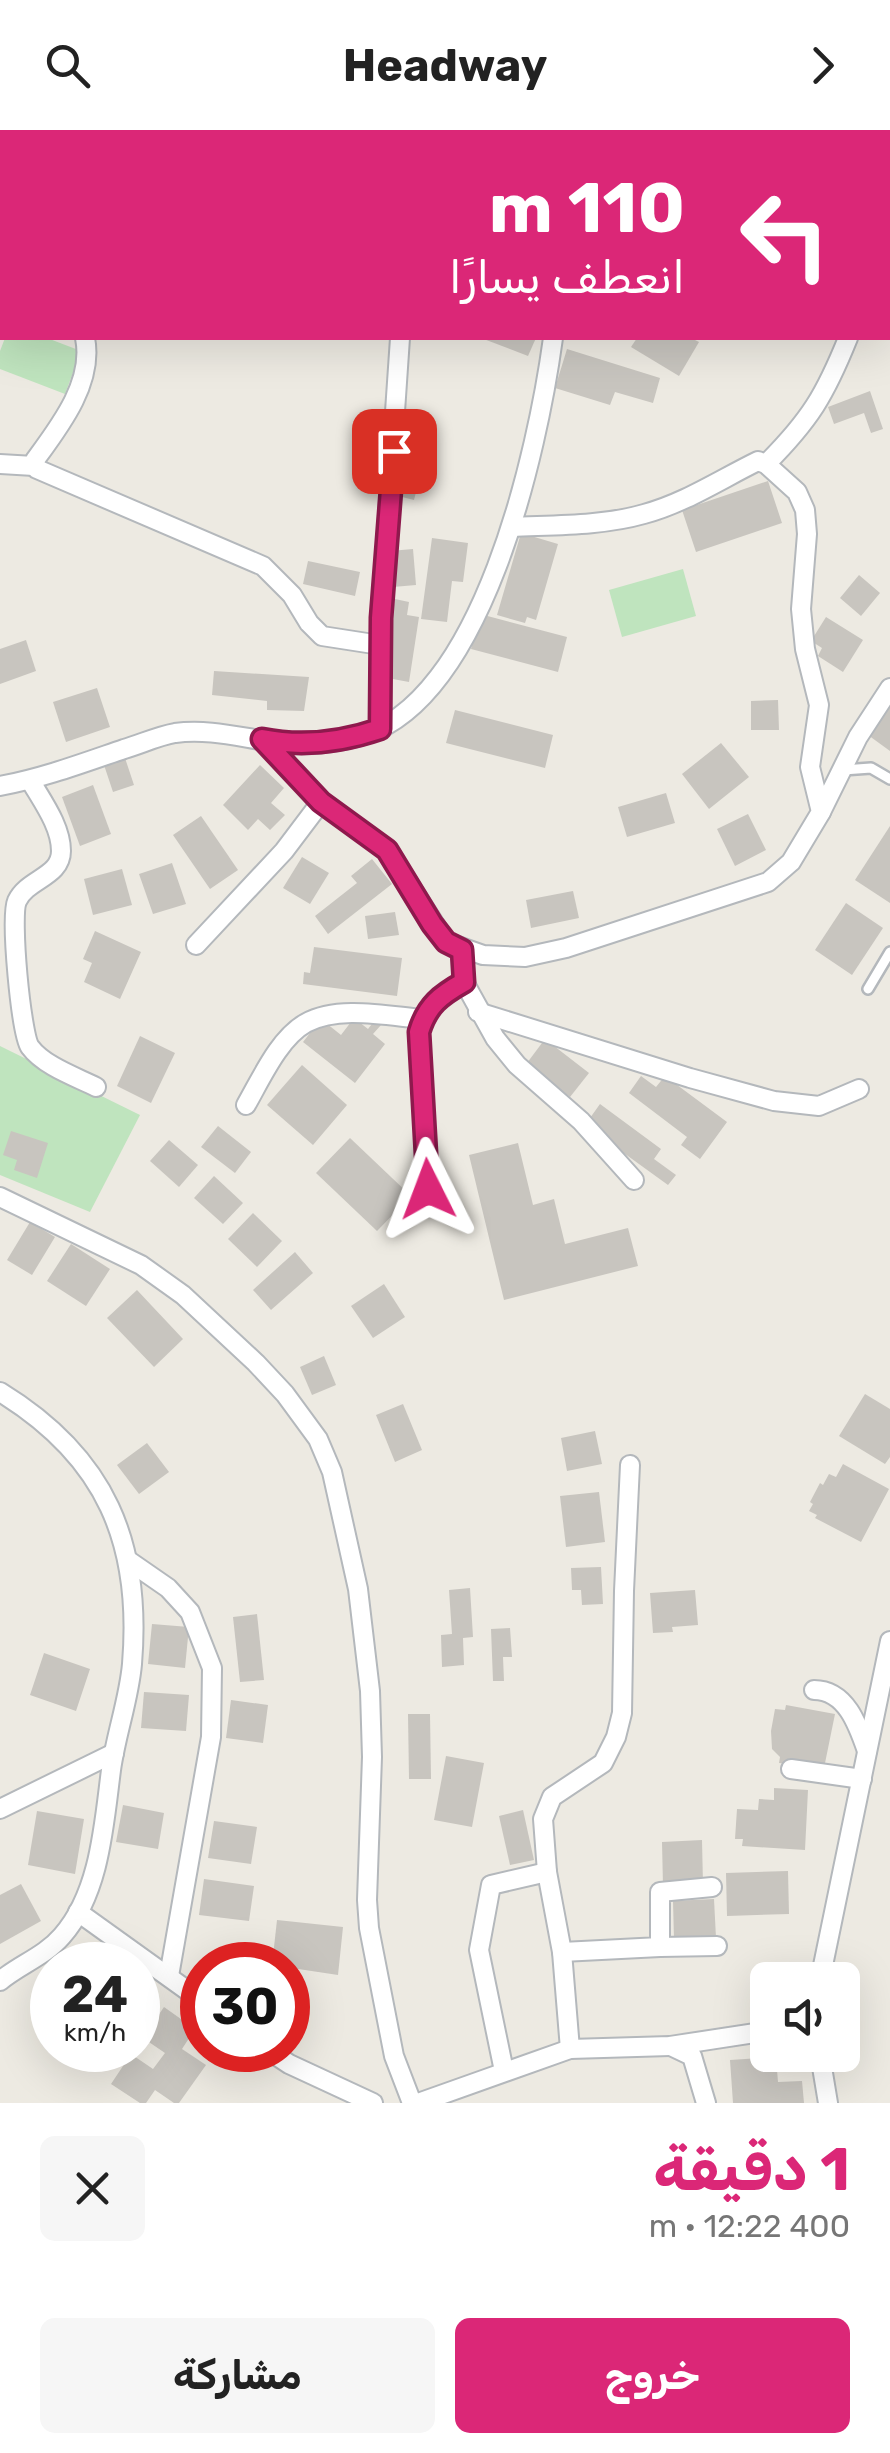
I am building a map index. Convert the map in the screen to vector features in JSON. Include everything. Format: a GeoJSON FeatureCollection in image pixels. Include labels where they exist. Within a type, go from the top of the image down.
{"type":"FeatureCollection","features":[{"type":"Feature","properties":{"kind":"street"},"geometry":{"type":"LineString","coordinates":[[34,466],[85,375],[85,340]]}},
{"type":"Feature","properties":{"kind":"street"},"geometry":{"type":"LineString","coordinates":[[380,729],[380,645],[400,340]]}},
{"type":"Feature","properties":{"kind":"street"},"geometry":{"type":"LineString","coordinates":[[0,786],[172,734],[201,732],[283,744],[320,743],[380,729],[399,718],[458,650],[482,607],[512,528],[553,340]]}},
{"type":"Feature","properties":{"kind":"street"},"geometry":{"type":"LineString","coordinates":[[766,464],[802,429],[816,408],[847,340]]}},
{"type":"Feature","properties":{"kind":"street"},"geometry":{"type":"LineString","coordinates":[[512,528],[619,520],[647,513],[716,484],[755,462],[766,464],[797,492],[803,501],[807,524],[801,609],[805,650],[819,705],[810,766],[821,812]]}},
{"type":"Feature","properties":{"kind":"street"},"geometry":{"type":"LineString","coordinates":[[0,464],[34,466],[40,472],[263,566],[292,595],[322,636],[380,645]]}},
{"type":"Feature","properties":{"kind":"street"},"geometry":{"type":"LineString","coordinates":[[262,739],[321,802],[387,850],[446,942],[483,955],[525,958],[768,882],[791,862],[821,812],[858,736],[888,694]]}},
{"type":"Feature","properties":{"kind":"street"},"geometry":{"type":"LineString","coordinates":[[30,780],[56,827],[62,853],[55,869],[22,894],[14,910],[26,1041],[43,1058],[96,1087]]}},
{"type":"Feature","properties":{"kind":"street"},"geometry":{"type":"LineString","coordinates":[[196,944],[284,851],[321,802]]}},
{"type":"Feature","properties":{"kind":"street"},"geometry":{"type":"LineString","coordinates":[[462,950],[464,982],[478,1012],[516,1065],[580,1121],[634,1180]]}},
{"type":"Feature","properties":{"kind":"street"},"geometry":{"type":"LineString","coordinates":[[428,1189],[418,1049],[423,1019],[438,998],[464,982]]}},
{"type":"Feature","properties":{"kind":"street"},"geometry":{"type":"LineString","coordinates":[[478,1012],[774,1101],[818,1106],[859,1089]]}},
{"type":"Feature","properties":{"kind":"street"},"geometry":{"type":"LineString","coordinates":[[246,1105],[269,1065],[305,1023],[350,1014],[423,1019]]}},
{"type":"Feature","properties":{"kind":"street"},"geometry":{"type":"LineString","coordinates":[[0,1198],[140,1264],[184,1295],[266,1374],[318,1439],[332,1472],[358,1589],[370,1690],[369,1928],[394,2056],[415,2103],[570,2049],[670,2046],[750,2034]]}},
{"type":"Feature","properties":{"kind":"street"},"geometry":{"type":"LineString","coordinates":[[0,1392],[43,1422],[93,1478],[116,1518],[129,1561],[133,1605],[132,1667],[103,1832],[88,1892],[62,1937],[0,1981]]}},
{"type":"Feature","properties":{"kind":"street"},"geometry":{"type":"LineString","coordinates":[[570,2049],[562,1952],[543,1819],[552,1797],[603,1764],[622,1713],[630,1465]]}},
{"type":"Feature","properties":{"kind":"street"},"geometry":{"type":"LineString","coordinates":[[129,1561],[168,1588],[190,1612],[212,1668],[211,1737],[169,1976]]}},
{"type":"Feature","properties":{"kind":"street"},"geometry":{"type":"LineString","coordinates":[[824,1962],[890,1641]]}},
{"type":"Feature","properties":{"kind":"street"},"geometry":{"type":"LineString","coordinates":[[814,1690],[830,1692],[840,1700],[858,1725],[867,1751]]}},
{"type":"Feature","properties":{"kind":"street"},"geometry":{"type":"LineString","coordinates":[[0,1809],[114,1753]]}},
{"type":"Feature","properties":{"kind":"street"},"geometry":{"type":"LineString","coordinates":[[791,1770],[862,1779]]}},
{"type":"Feature","properties":{"kind":"street"},"geometry":{"type":"LineString","coordinates":[[504,2070],[479,1950],[492,1885],[548,1872]]}},
{"type":"Feature","properties":{"kind":"street"},"geometry":{"type":"LineString","coordinates":[[660,1946],[660,1892],[712,1887]]}},
{"type":"Feature","properties":{"kind":"street"},"geometry":{"type":"LineString","coordinates":[[78,1912],[180,1984]]}},
{"type":"Feature","properties":{"kind":"street"},"geometry":{"type":"LineString","coordinates":[[562,1952],[717,1946]]}},
{"type":"Feature","properties":{"kind":"street"},"geometry":{"type":"LineString","coordinates":[[670,2046],[692,2056],[706,2103]]}},
{"type":"Feature","properties":{"kind":"street"},"geometry":{"type":"LineString","coordinates":[[306,2072],[373,2103]]}},
{"type":"Feature","properties":{"kind":"street"},"geometry":{"type":"LineString","coordinates":[[823,2072],[828,2103]]}},
{"type":"Feature","properties":{"kind":"lane"},"geometry":{"type":"LineString","coordinates":[[843,770],[870,768],[890,779]]}},
{"type":"Feature","properties":{"kind":"lane"},"geometry":{"type":"LineString","coordinates":[[868,990],[890,952]]}},
{"type":"Feature","properties":{"kind":"green space"},"geometry":{"type":"Polygon","coordinates":[[[4,340],[52,340],[81,351],[65,394],[0,369],[4,340]]]}},
{"type":"Feature","properties":{"kind":"green space"},"geometry":{"type":"Polygon","coordinates":[[[683,569],[696,616],[622,637],[609,590],[683,569]]]}},
{"type":"Feature","properties":{"kind":"green space"},"geometry":{"type":"Polygon","coordinates":[[[0,1046],[140,1115],[90,1212],[0,1175],[0,1046]]]}},
{"type":"Feature","properties":{"kind":"building"},"geometry":{"type":"Polygon","coordinates":[[[486,340],[535,340],[528,356],[486,340]]]}},
{"type":"Feature","properties":{"kind":"building"},"geometry":{"type":"Polygon","coordinates":[[[636,340],[699,342],[679,376],[631,347],[636,340]]]}},
{"type":"Feature","properties":{"kind":"building"},"geometry":{"type":"Polygon","coordinates":[[[567,349],[660,378],[653,403],[615,392],[610,405],[555,388],[567,349]]]}},
{"type":"Feature","properties":{"kind":"building"},"geometry":{"type":"Polygon","coordinates":[[[870,391],[883,429],[871,433],[864,413],[834,424],[828,407],[870,391]]]}},
{"type":"Feature","properties":{"kind":"building"},"geometry":{"type":"Polygon","coordinates":[[[404,457],[424,461],[414,500],[394,495],[404,457]]]}},
{"type":"Feature","properties":{"kind":"building"},"geometry":{"type":"Polygon","coordinates":[[[768,481],[782,523],[696,552],[682,510],[768,481]]]}},
{"type":"Feature","properties":{"kind":"building"},"geometry":{"type":"Polygon","coordinates":[[[521,533],[558,544],[536,620],[527,617],[525,623],[497,615],[521,533]]]}},
{"type":"Feature","properties":{"kind":"building"},"geometry":{"type":"Polygon","coordinates":[[[432,538],[468,543],[463,582],[452,581],[447,622],[421,619],[432,538]]]}},
{"type":"Feature","properties":{"kind":"building"},"geometry":{"type":"Polygon","coordinates":[[[413,549],[416,585],[393,587],[390,551],[413,549]]]}},
{"type":"Feature","properties":{"kind":"building"},"geometry":{"type":"Polygon","coordinates":[[[308,561],[360,572],[355,596],[303,584],[308,561]]]}},
{"type":"Feature","properties":{"kind":"building"},"geometry":{"type":"Polygon","coordinates":[[[859,575],[880,593],[861,616],[840,598],[859,575]]]}},
{"type":"Feature","properties":{"kind":"building"},"geometry":{"type":"Polygon","coordinates":[[[395,599],[409,602],[407,615],[419,617],[409,682],[382,677],[395,599]]]}},
{"type":"Feature","properties":{"kind":"building"},"geometry":{"type":"Polygon","coordinates":[[[480,614],[567,637],[558,672],[471,649],[480,614]]]}},
{"type":"Feature","properties":{"kind":"building"},"geometry":{"type":"Polygon","coordinates":[[[826,617],[863,640],[843,672],[818,656],[822,648],[811,641],[826,617]]]}},
{"type":"Feature","properties":{"kind":"building"},"geometry":{"type":"Polygon","coordinates":[[[26,640],[36,671],[0,684],[0,649],[26,640]]]}},
{"type":"Feature","properties":{"kind":"building"},"geometry":{"type":"Polygon","coordinates":[[[214,671],[309,677],[304,711],[267,710],[267,701],[212,695],[214,671]]]}},
{"type":"Feature","properties":{"kind":"building"},"geometry":{"type":"Polygon","coordinates":[[[97,688],[110,727],[66,742],[53,702],[97,688]]]}},
{"type":"Feature","properties":{"kind":"building"},"geometry":{"type":"Polygon","coordinates":[[[778,700],[779,730],[751,730],[751,701],[778,700]]]}},
{"type":"Feature","properties":{"kind":"building"},"geometry":{"type":"Polygon","coordinates":[[[890,704],[890,751],[868,735],[890,704]]]}},
{"type":"Feature","properties":{"kind":"building"},"geometry":{"type":"Polygon","coordinates":[[[455,710],[553,735],[545,768],[446,743],[455,710]]]}},
{"type":"Feature","properties":{"kind":"building"},"geometry":{"type":"Polygon","coordinates":[[[721,743],[749,777],[709,809],[682,774],[721,743]]]}},
{"type":"Feature","properties":{"kind":"building"},"geometry":{"type":"Polygon","coordinates":[[[125,758],[134,785],[113,792],[104,765],[125,758]]]}},
{"type":"Feature","properties":{"kind":"building"},"geometry":{"type":"Polygon","coordinates":[[[260,765],[284,788],[271,803],[285,815],[270,830],[258,819],[248,830],[223,805],[260,765]]]}},
{"type":"Feature","properties":{"kind":"building"},"geometry":{"type":"Polygon","coordinates":[[[93,785],[111,834],[80,846],[62,797],[93,785]]]}},
{"type":"Feature","properties":{"kind":"building"},"geometry":{"type":"Polygon","coordinates":[[[666,793],[675,823],[627,837],[618,807],[666,793]]]}},
{"type":"Feature","properties":{"kind":"building"},"geometry":{"type":"Polygon","coordinates":[[[748,814],[766,850],[735,866],[717,829],[748,814]]]}},
{"type":"Feature","properties":{"kind":"building"},"geometry":{"type":"Polygon","coordinates":[[[201,816],[238,870],[210,889],[173,835],[201,816]]]}},
{"type":"Feature","properties":{"kind":"building"},"geometry":{"type":"Polygon","coordinates":[[[890,826],[890,903],[855,880],[890,826]]]}},
{"type":"Feature","properties":{"kind":"building"},"geometry":{"type":"Polygon","coordinates":[[[302,857],[329,873],[310,904],[283,888],[302,857]]]}},
{"type":"Feature","properties":{"kind":"building"},"geometry":{"type":"Polygon","coordinates":[[[372,859],[392,884],[328,934],[315,916],[357,883],[351,876],[372,859]]]}},
{"type":"Feature","properties":{"kind":"building"},"geometry":{"type":"Polygon","coordinates":[[[172,863],[186,904],[153,914],[139,874],[172,863]]]}},
{"type":"Feature","properties":{"kind":"building"},"geometry":{"type":"Polygon","coordinates":[[[122,869],[132,905],[93,915],[84,879],[122,869]]]}},
{"type":"Feature","properties":{"kind":"building"},"geometry":{"type":"Polygon","coordinates":[[[573,891],[579,918],[531,928],[526,900],[573,891]]]}},
{"type":"Feature","properties":{"kind":"building"},"geometry":{"type":"Polygon","coordinates":[[[846,903],[883,928],[852,975],[815,950],[846,903]]]}},
{"type":"Feature","properties":{"kind":"building"},"geometry":{"type":"Polygon","coordinates":[[[395,912],[399,935],[368,939],[365,916],[395,912]]]}},
{"type":"Feature","properties":{"kind":"building"},"geometry":{"type":"Polygon","coordinates":[[[95,931],[141,952],[120,999],[84,982],[92,963],[83,959],[95,931]]]}},
{"type":"Feature","properties":{"kind":"building"},"geometry":{"type":"Polygon","coordinates":[[[314,947],[402,958],[397,996],[303,984],[304,972],[310,973],[314,947]]]}},
{"type":"Feature","properties":{"kind":"building"},"geometry":{"type":"Polygon","coordinates":[[[354,1018],[368,1029],[375,1020],[381,1025],[373,1034],[385,1044],[355,1083],[303,1042],[321,1019],[341,1035],[354,1018]]]}},
{"type":"Feature","properties":{"kind":"building"},"geometry":{"type":"Polygon","coordinates":[[[140,1036],[175,1053],[151,1103],[117,1086],[140,1036]]]}},
{"type":"Feature","properties":{"kind":"building"},"geometry":{"type":"Polygon","coordinates":[[[545,1039],[589,1073],[570,1097],[527,1063],[545,1039]]]}},
{"type":"Feature","properties":{"kind":"building"},"geometry":{"type":"Polygon","coordinates":[[[302,1065],[347,1105],[313,1145],[267,1105],[302,1065]]]}},
{"type":"Feature","properties":{"kind":"building"},"geometry":{"type":"Polygon","coordinates":[[[641,1076],[656,1087],[665,1076],[727,1122],[700,1159],[681,1145],[687,1137],[629,1093],[641,1076]]]}},
{"type":"Feature","properties":{"kind":"building"},"geometry":{"type":"Polygon","coordinates":[[[600,1104],[661,1149],[654,1159],[676,1175],[668,1185],[585,1125],[600,1104]]]}},
{"type":"Feature","properties":{"kind":"building"},"geometry":{"type":"Polygon","coordinates":[[[218,1126],[251,1152],[235,1173],[201,1147],[218,1126]]]}},
{"type":"Feature","properties":{"kind":"building"},"geometry":{"type":"Polygon","coordinates":[[[11,1131],[48,1143],[37,1178],[14,1170],[17,1160],[3,1155],[11,1131]]]}},
{"type":"Feature","properties":{"kind":"building"},"geometry":{"type":"Polygon","coordinates":[[[350,1138],[411,1196],[377,1231],[316,1173],[350,1138]]]}},
{"type":"Feature","properties":{"kind":"building"},"geometry":{"type":"Polygon","coordinates":[[[169,1140],[198,1165],[179,1187],[150,1161],[169,1140]]]}},
{"type":"Feature","properties":{"kind":"building"},"geometry":{"type":"Polygon","coordinates":[[[518,1143],[533,1205],[554,1199],[565,1244],[628,1228],[638,1266],[504,1300],[469,1155],[518,1143]]]}},
{"type":"Feature","properties":{"kind":"building"},"geometry":{"type":"Polygon","coordinates":[[[214,1176],[243,1203],[223,1224],[194,1198],[214,1176]]]}},
{"type":"Feature","properties":{"kind":"building"},"geometry":{"type":"Polygon","coordinates":[[[253,1213],[282,1241],[257,1267],[228,1239],[253,1213]]]}},
{"type":"Feature","properties":{"kind":"building"},"geometry":{"type":"Polygon","coordinates":[[[30,1222],[55,1237],[32,1275],[7,1260],[30,1222]]]}},
{"type":"Feature","properties":{"kind":"building"},"geometry":{"type":"Polygon","coordinates":[[[71,1244],[110,1269],[86,1306],[47,1281],[71,1244]]]}},
{"type":"Feature","properties":{"kind":"building"},"geometry":{"type":"Polygon","coordinates":[[[295,1252],[313,1273],[271,1310],[253,1290],[295,1252]]]}},
{"type":"Feature","properties":{"kind":"building"},"geometry":{"type":"Polygon","coordinates":[[[384,1284],[405,1317],[373,1338],[351,1306],[384,1284]]]}},
{"type":"Feature","properties":{"kind":"building"},"geometry":{"type":"Polygon","coordinates":[[[137,1290],[183,1339],[154,1367],[107,1318],[137,1290]]]}},
{"type":"Feature","properties":{"kind":"building"},"geometry":{"type":"Polygon","coordinates":[[[324,1356],[336,1385],[312,1395],[300,1367],[324,1356]]]}},
{"type":"Feature","properties":{"kind":"building"},"geometry":{"type":"Polygon","coordinates":[[[865,1394],[890,1409],[890,1457],[885,1464],[839,1436],[865,1394]]]}},
{"type":"Feature","properties":{"kind":"building"},"geometry":{"type":"Polygon","coordinates":[[[403,1404],[422,1450],[395,1462],[376,1415],[403,1404]]]}},
{"type":"Feature","properties":{"kind":"building"},"geometry":{"type":"Polygon","coordinates":[[[595,1431],[602,1464],[567,1471],[561,1438],[595,1431]]]}},
{"type":"Feature","properties":{"kind":"building"},"geometry":{"type":"Polygon","coordinates":[[[147,1443],[169,1472],[139,1494],[117,1465],[147,1443]]]}},
{"type":"Feature","properties":{"kind":"building"},"geometry":{"type":"Polygon","coordinates":[[[843,1464],[889,1489],[861,1542],[809,1511],[820,1483],[823,1485],[829,1474],[836,1477],[843,1464]]]}},
{"type":"Feature","properties":{"kind":"building"},"geometry":{"type":"Polygon","coordinates":[[[599,1492],[605,1542],[566,1547],[560,1496],[599,1492]]]}},
{"type":"Feature","properties":{"kind":"building"},"geometry":{"type":"Polygon","coordinates":[[[601,1567],[603,1604],[582,1605],[581,1590],[572,1590],[571,1568],[601,1567]]]}},
{"type":"Feature","properties":{"kind":"building"},"geometry":{"type":"Polygon","coordinates":[[[470,1588],[473,1637],[463,1638],[464,1665],[442,1667],[441,1635],[452,1634],[449,1590],[470,1588]]]}},
{"type":"Feature","properties":{"kind":"building"},"geometry":{"type":"Polygon","coordinates":[[[695,1590],[698,1625],[653,1633],[650,1593],[695,1590]]]}},
{"type":"Feature","properties":{"kind":"building"},"geometry":{"type":"Polygon","coordinates":[[[257,1614],[264,1680],[240,1682],[233,1617],[257,1614]]]}},
{"type":"Feature","properties":{"kind":"building"},"geometry":{"type":"Polygon","coordinates":[[[152,1624],[189,1627],[185,1668],[148,1664],[152,1624]]]}},
{"type":"Feature","properties":{"kind":"building"},"geometry":{"type":"Polygon","coordinates":[[[510,1628],[512,1657],[503,1657],[504,1681],[493,1681],[491,1629],[510,1628]]]}},
{"type":"Feature","properties":{"kind":"building"},"geometry":{"type":"Polygon","coordinates":[[[44,1653],[90,1669],[76,1711],[30,1695],[44,1653]]]}},
{"type":"Feature","properties":{"kind":"building"},"geometry":{"type":"Polygon","coordinates":[[[144,1692],[189,1695],[186,1731],[141,1728],[144,1692]]]}},
{"type":"Feature","properties":{"kind":"building"},"geometry":{"type":"Polygon","coordinates":[[[231,1700],[268,1705],[263,1743],[226,1738],[231,1700]]]}},
{"type":"Feature","properties":{"kind":"building"},"geometry":{"type":"Polygon","coordinates":[[[786,1705],[835,1714],[824,1768],[779,1763],[780,1757],[772,1749],[771,1731],[775,1709],[785,1710],[786,1705]]]}},
{"type":"Feature","properties":{"kind":"building"},"geometry":{"type":"Polygon","coordinates":[[[408,1714],[430,1714],[431,1779],[409,1779],[408,1714]]]}},
{"type":"Feature","properties":{"kind":"building"},"geometry":{"type":"Polygon","coordinates":[[[446,1756],[484,1763],[472,1827],[434,1820],[446,1756]]]}},
{"type":"Feature","properties":{"kind":"building"},"geometry":{"type":"Polygon","coordinates":[[[774,1788],[808,1790],[805,1850],[742,1846],[743,1839],[735,1839],[737,1809],[758,1810],[759,1799],[774,1800],[774,1788]]]}},
{"type":"Feature","properties":{"kind":"building"},"geometry":{"type":"Polygon","coordinates":[[[123,1805],[164,1813],[158,1849],[116,1842],[123,1805]]]}},
{"type":"Feature","properties":{"kind":"building"},"geometry":{"type":"Polygon","coordinates":[[[523,1810],[534,1860],[510,1865],[499,1816],[523,1810]]]}},
{"type":"Feature","properties":{"kind":"building"},"geometry":{"type":"Polygon","coordinates":[[[37,1811],[84,1819],[75,1874],[28,1865],[37,1811]]]}},
{"type":"Feature","properties":{"kind":"building"},"geometry":{"type":"Polygon","coordinates":[[[214,1821],[257,1827],[251,1864],[208,1858],[214,1821]]]}},
{"type":"Feature","properties":{"kind":"building"},"geometry":{"type":"Polygon","coordinates":[[[702,1840],[703,1885],[663,1886],[662,1842],[702,1840]]]}},
{"type":"Feature","properties":{"kind":"building"},"geometry":{"type":"Polygon","coordinates":[[[788,1871],[789,1914],[727,1916],[726,1873],[788,1871]]]}},
{"type":"Feature","properties":{"kind":"building"},"geometry":{"type":"Polygon","coordinates":[[[204,1879],[254,1886],[249,1921],[199,1915],[204,1879]]]}},
{"type":"Feature","properties":{"kind":"building"},"geometry":{"type":"Polygon","coordinates":[[[21,1884],[41,1921],[0,1944],[0,1895],[21,1884]]]}},
{"type":"Feature","properties":{"kind":"building"},"geometry":{"type":"Polygon","coordinates":[[[714,1899],[716,1938],[674,1940],[673,1901],[714,1899]]]}},
{"type":"Feature","properties":{"kind":"building"},"geometry":{"type":"Polygon","coordinates":[[[277,1920],[343,1927],[338,1975],[310,1971],[310,1942],[275,1942],[277,1920]]]}},
{"type":"Feature","properties":{"kind":"building"},"geometry":{"type":"Polygon","coordinates":[[[164,2007],[180,2018],[180,2072],[201,2072],[179,2103],[155,2090],[146,2103],[140,2103],[111,2084],[119,2072],[160,2072],[160,2060],[165,2053],[160,2050],[160,2013],[164,2007]]]}},
{"type":"Feature","properties":{"kind":"building"},"geometry":{"type":"Polygon","coordinates":[[[750,2059],[750,2072],[777,2072],[778,2082],[802,2081],[804,2103],[733,2103],[730,2060],[750,2059]]]}},
{"type":"Feature","properties":{"kind":"route"},"geometry":{"type":"LineString","coordinates":[[394,451],[381,618],[380,729],[320,743],[283,744],[262,739],[321,802],[387,850],[432,924],[446,942],[462,950],[464,982],[429,1008],[419,1032],[428,1189]]}}]}
